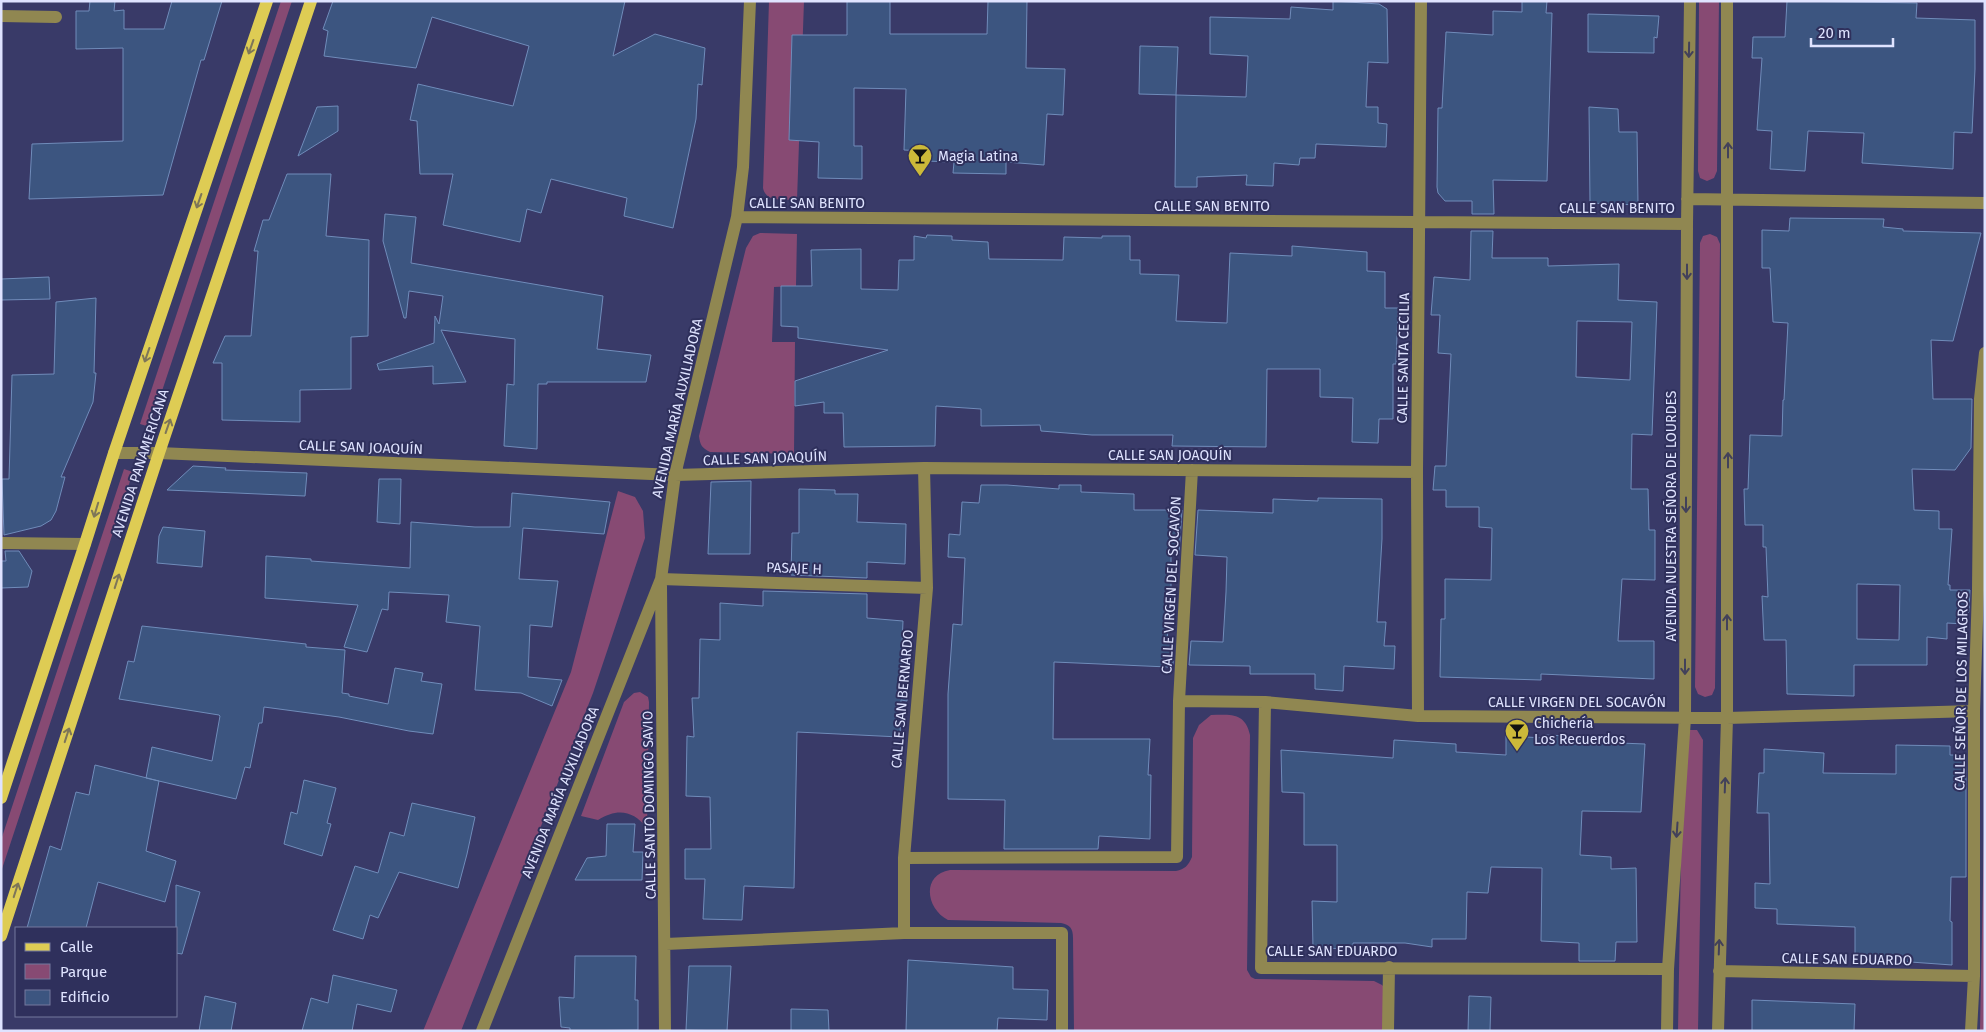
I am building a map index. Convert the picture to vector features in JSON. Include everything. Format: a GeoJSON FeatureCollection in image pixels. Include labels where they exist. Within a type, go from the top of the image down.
{"type":"FeatureCollection","features":[{"type":"Feature","properties":{"kind":"main road","name":"AVENIDA PANAMERICANA"},"geometry":{"type":"LineString","coordinates":[[1,798],[114,453],[267,1]]}},
{"type":"Feature","properties":{"kind":"main road","name":"AVENIDA PANAMERICANA"},"geometry":{"type":"LineString","coordinates":[[1,936],[159,453],[311,1]]}},
{"type":"Feature","properties":{"kind":"street","name":"AVENIDA MARÍA AUXILIADORA"},"geometry":{"type":"LineString","coordinates":[[482,1031],[661,579],[674,475],[738,217],[743,167],[750,1]]}},
{"type":"Feature","properties":{"kind":"street","name":"CALLE SANTA CECILIA"},"geometry":{"type":"LineString","coordinates":[[1418,716],[1417,472],[1422,1]]}},
{"type":"Feature","properties":{"kind":"street","name":"AVENIDA NUESTRA SEÑORA DE LOURDES"},"geometry":{"type":"LineString","coordinates":[[1667,1031],[1668,969],[1685,718],[1687,199],[1690,1]]}},
{"type":"Feature","properties":{"kind":"street"},"geometry":{"type":"LineString","coordinates":[[1718,1031],[1727,718],[1727,1]]}},
{"type":"Feature","properties":{"kind":"street"},"geometry":{"type":"LineString","coordinates":[[1,16],[56,16]]}},
{"type":"Feature","properties":{"kind":"street","name":"CALLE SAN BENITO"},"geometry":{"type":"LineString","coordinates":[[1687,199],[1985,203]]}},
{"type":"Feature","properties":{"kind":"street","name":"CALLE SAN BENITO"},"geometry":{"type":"LineString","coordinates":[[738,217],[1687,224]]}},
{"type":"Feature","properties":{"kind":"street","name":"CALLE SEÑOR DE LOS MILAGROS"},"geometry":{"type":"LineString","coordinates":[[1971,1031],[1974,976],[1974,711],[1981,570],[1980,399],[1985,353]]}},
{"type":"Feature","properties":{"kind":"street","name":"CALLE SAN JOAQUÍN"},"geometry":{"type":"LineString","coordinates":[[114,453],[159,453],[674,475],[924,468],[1417,472]]}},
{"type":"Feature","properties":{"kind":"street","name":"CALLE SAN BERNARDO"},"geometry":{"type":"LineString","coordinates":[[904,933],[904,858],[927,588],[924,468]]}},
{"type":"Feature","properties":{"kind":"street","name":"CALLE VIRGEN DEL SOCAVÓN"},"geometry":{"type":"LineString","coordinates":[[904,858],[1177,858],[1180,701],[1192,470]]}},
{"type":"Feature","properties":{"kind":"street"},"geometry":{"type":"LineString","coordinates":[[1,543],[85,544]]}},
{"type":"Feature","properties":{"kind":"street","name":"PASAJE H"},"geometry":{"type":"LineString","coordinates":[[661,579],[927,588]]}},
{"type":"Feature","properties":{"kind":"street","name":"CALLE SANTO DOMINGO SAVIO"},"geometry":{"type":"LineString","coordinates":[[661,579],[666,944],[665,1031]]}},
{"type":"Feature","properties":{"kind":"street","name":"CALLE VIRGEN DEL SOCAVÓN"},"geometry":{"type":"LineString","coordinates":[[1180,701],[1264,702],[1418,716],[1727,718],[1974,711]]}},
{"type":"Feature","properties":{"kind":"street","name":"CALLE SAN EDUARDO"},"geometry":{"type":"LineString","coordinates":[[1264,702],[1261,968],[1668,969]]}},
{"type":"Feature","properties":{"kind":"street"},"geometry":{"type":"LineString","coordinates":[[666,944],[904,933],[1062,933],[1062,1031]]}},
{"type":"Feature","properties":{"kind":"street"},"geometry":{"type":"LineString","coordinates":[[1388,1031],[1389,967]]}},
{"type":"Feature","properties":{"kind":"street","name":"CALLE SAN EDUARDO"},"geometry":{"type":"LineString","coordinates":[[1719,971],[1974,976]]}},
{"type":"Feature","properties":{"kind":"green space"},"geometry":{"type":"Polygon","coordinates":[[[281,1],[292,1],[150,427],[140,424],[281,1]]]}},
{"type":"Feature","properties":{"kind":"green space"},"geometry":{"type":"Polygon","coordinates":[[[769,1],[804,1],[797,200],[772,198],[765,193],[763,188],[769,1]]]}},
{"type":"Feature","properties":{"kind":"green space"},"geometry":{"type":"Polygon","coordinates":[[[1699,1],[1719,1],[1717,171],[1714,178],[1707,181],[1700,178],[1698,171],[1699,1]]]}},
{"type":"Feature","properties":{"kind":"green space"},"geometry":{"type":"Polygon","coordinates":[[[760,233],[797,234],[796,286],[774,287],[772,342],[795,342],[794,454],[710,452],[702,446],[699,436],[746,248],[753,236],[760,233]]]}},
{"type":"Feature","properties":{"kind":"green space"},"geometry":{"type":"Polygon","coordinates":[[[1710,234],[1717,237],[1720,244],[1715,688],[1712,695],[1705,697],[1698,694],[1695,687],[1700,243],[1703,236],[1710,234]]]}},
{"type":"Feature","properties":{"kind":"green space"},"geometry":{"type":"Polygon","coordinates":[[[124,469],[133,472],[1,872],[1,840],[124,469]]]}},
{"type":"Feature","properties":{"kind":"green space"},"geometry":{"type":"Polygon","coordinates":[[[618,491],[635,497],[643,511],[645,538],[593,693],[461,1031],[423,1031],[571,672],[618,491]]]}},
{"type":"Feature","properties":{"kind":"green space"},"geometry":{"type":"Polygon","coordinates":[[[640,692],[648,697],[649,702],[647,828],[630,814],[612,814],[598,820],[581,816],[624,702],[634,693],[640,692]]]}},
{"type":"Feature","properties":{"kind":"green space"},"geometry":{"type":"Polygon","coordinates":[[[1211,715],[1236,716],[1244,722],[1250,735],[1247,970],[1251,977],[1255,979],[1374,981],[1386,989],[1388,1031],[1074,1031],[1073,935],[1072,929],[1069,926],[1061,923],[948,920],[941,915],[931,901],[931,885],[934,878],[950,870],[1176,871],[1184,868],[1192,857],[1193,738],[1199,725],[1211,715]]]}},
{"type":"Feature","properties":{"kind":"green space"},"geometry":{"type":"Polygon","coordinates":[[[1689,730],[1697,730],[1703,740],[1698,1031],[1678,1031],[1683,739],[1689,730]]]}},
{"type":"Feature","properties":{"kind":"green space"},"geometry":{"type":"Polygon","coordinates":[[[1985,804],[1985,1031],[1980,1031],[1984,834],[1985,804]]]}},
{"type":"Feature","properties":{"kind":"building"},"geometry":{"type":"Polygon","coordinates":[[[90,1],[115,1],[114,11],[124,10],[124,29],[164,29],[172,1],[222,1],[204,60],[201,60],[163,195],[29,199],[32,144],[123,141],[123,48],[76,49],[76,11],[89,11],[90,1]]]}},
{"type":"Feature","properties":{"kind":"building"},"geometry":{"type":"Polygon","coordinates":[[[333,1],[625,1],[613,56],[655,34],[705,48],[702,85],[698,84],[696,119],[673,228],[624,216],[627,198],[551,179],[541,213],[527,209],[520,242],[443,225],[453,174],[420,174],[417,121],[410,120],[418,84],[513,106],[529,46],[432,17],[416,68],[324,56],[328,31],[323,29],[333,1]]]}},
{"type":"Feature","properties":{"kind":"building"},"geometry":{"type":"Polygon","coordinates":[[[847,1],[890,1],[890,34],[987,34],[988,1],[1027,1],[1026,68],[1065,69],[1063,115],[1047,114],[1044,165],[1006,162],[1006,174],[953,173],[954,162],[925,161],[926,151],[904,150],[906,89],[854,88],[854,146],[862,146],[862,179],[818,178],[819,142],[789,140],[792,35],[847,35],[847,1]]]}},
{"type":"Feature","properties":{"kind":"building"},"geometry":{"type":"Polygon","coordinates":[[[1333,1],[1379,4],[1387,9],[1388,63],[1368,62],[1366,107],[1378,107],[1378,123],[1387,124],[1386,147],[1316,144],[1315,158],[1300,158],[1299,165],[1274,163],[1273,186],[1246,185],[1247,175],[1197,177],[1197,187],[1175,187],[1176,95],[1246,97],[1248,56],[1210,54],[1210,17],[1290,19],[1291,7],[1333,10],[1333,1]]]}},
{"type":"Feature","properties":{"kind":"building"},"geometry":{"type":"Polygon","coordinates":[[[1522,1],[1547,1],[1546,13],[1552,13],[1547,181],[1493,180],[1494,214],[1472,214],[1472,201],[1445,201],[1438,193],[1437,187],[1438,108],[1442,108],[1446,32],[1493,35],[1493,11],[1522,12],[1522,1]]]}},
{"type":"Feature","properties":{"kind":"building"},"geometry":{"type":"Polygon","coordinates":[[[1787,1],[1917,3],[1916,18],[1975,20],[1972,133],[1954,132],[1953,169],[1862,163],[1864,133],[1808,131],[1805,171],[1770,169],[1772,131],[1757,130],[1762,58],[1752,58],[1753,37],[1785,37],[1787,1]]]}},
{"type":"Feature","properties":{"kind":"building"},"geometry":{"type":"Polygon","coordinates":[[[1588,14],[1659,16],[1657,38],[1654,37],[1654,53],[1588,52],[1588,14]]]}},
{"type":"Feature","properties":{"kind":"building"},"geometry":{"type":"Polygon","coordinates":[[[1140,46],[1178,47],[1176,95],[1139,94],[1140,46]]]}},
{"type":"Feature","properties":{"kind":"building"},"geometry":{"type":"Polygon","coordinates":[[[338,106],[338,131],[298,156],[317,107],[338,106]]]}},
{"type":"Feature","properties":{"kind":"building"},"geometry":{"type":"Polygon","coordinates":[[[1589,107],[1618,109],[1619,132],[1637,132],[1638,205],[1590,203],[1589,107]]]}},
{"type":"Feature","properties":{"kind":"building"},"geometry":{"type":"Polygon","coordinates":[[[287,174],[331,174],[326,236],[369,240],[368,336],[351,337],[351,389],[300,390],[300,422],[222,420],[222,363],[213,363],[225,336],[251,336],[258,251],[254,251],[263,220],[269,220],[287,174]]]}},
{"type":"Feature","properties":{"kind":"building"},"geometry":{"type":"Polygon","coordinates":[[[385,214],[416,217],[411,263],[603,296],[597,349],[651,355],[646,382],[547,382],[547,384],[538,384],[537,449],[504,446],[507,384],[514,385],[515,339],[441,330],[466,382],[433,384],[433,366],[379,370],[377,364],[434,343],[435,316],[439,324],[443,296],[409,291],[406,318],[404,318],[383,241],[385,214]]]}},
{"type":"Feature","properties":{"kind":"building"},"geometry":{"type":"Polygon","coordinates":[[[1790,218],[1884,219],[1883,227],[1903,229],[1903,231],[1981,233],[1953,341],[1931,340],[1933,399],[1972,399],[1971,448],[1955,470],[1912,469],[1914,510],[1939,511],[1939,529],[1952,529],[1948,585],[1950,585],[1950,590],[1970,590],[1969,611],[1964,624],[1947,623],[1947,639],[1927,637],[1927,665],[1854,665],[1854,696],[1787,694],[1786,640],[1764,640],[1762,596],[1768,597],[1766,547],[1763,547],[1763,525],[1745,525],[1744,489],[1748,489],[1750,435],[1782,436],[1788,323],[1773,322],[1770,268],[1762,268],[1762,230],[1789,231],[1790,218]],[[1857,584],[1857,639],[1899,640],[1900,585],[1857,584]]]}},
{"type":"Feature","properties":{"kind":"building"},"geometry":{"type":"Polygon","coordinates":[[[1471,231],[1493,231],[1492,258],[1548,258],[1548,266],[1619,264],[1618,300],[1657,302],[1652,435],[1632,434],[1631,489],[1648,489],[1649,530],[1655,530],[1655,580],[1622,579],[1618,641],[1654,641],[1654,679],[1541,674],[1541,680],[1440,677],[1441,619],[1445,619],[1445,579],[1491,580],[1492,528],[1479,527],[1479,507],[1446,507],[1446,490],[1433,490],[1435,466],[1446,466],[1451,354],[1438,353],[1440,315],[1431,315],[1434,277],[1470,280],[1471,231]],[[1577,321],[1576,377],[1630,380],[1632,322],[1577,321]]]}},
{"type":"Feature","properties":{"kind":"building"},"geometry":{"type":"Polygon","coordinates":[[[927,235],[952,236],[952,240],[988,242],[989,259],[1063,260],[1064,237],[1102,238],[1102,236],[1130,236],[1130,260],[1140,260],[1140,274],[1179,275],[1176,321],[1227,323],[1230,253],[1292,256],[1292,246],[1367,252],[1367,271],[1385,272],[1385,308],[1398,308],[1396,364],[1393,364],[1393,419],[1379,419],[1378,443],[1352,442],[1353,398],[1320,397],[1320,369],[1267,369],[1266,447],[1172,446],[1173,435],[1092,435],[1041,431],[1040,425],[981,426],[981,409],[936,406],[935,446],[844,447],[843,413],[824,413],[824,402],[795,406],[795,381],[888,350],[798,338],[798,327],[781,326],[781,286],[812,286],[811,250],[861,249],[861,289],[898,290],[899,260],[914,260],[914,236],[926,238],[927,235]]]}},
{"type":"Feature","properties":{"kind":"building"},"geometry":{"type":"Polygon","coordinates":[[[49,277],[50,299],[1,300],[1,279],[49,277]]]}},
{"type":"Feature","properties":{"kind":"building"},"geometry":{"type":"Polygon","coordinates":[[[96,298],[94,373],[96,373],[93,402],[61,477],[65,477],[56,511],[51,520],[41,526],[4,535],[2,479],[9,479],[12,375],[54,374],[56,302],[96,298]]]}},
{"type":"Feature","properties":{"kind":"building"},"geometry":{"type":"Polygon","coordinates":[[[193,466],[226,468],[225,470],[307,473],[305,496],[167,490],[193,466]]]}},
{"type":"Feature","properties":{"kind":"building"},"geometry":{"type":"Polygon","coordinates":[[[379,479],[401,479],[400,524],[377,522],[379,479]]]}},
{"type":"Feature","properties":{"kind":"building"},"geometry":{"type":"Polygon","coordinates":[[[751,481],[750,554],[708,554],[711,482],[751,481]]]}},
{"type":"Feature","properties":{"kind":"building"},"geometry":{"type":"Polygon","coordinates":[[[981,485],[1059,489],[1059,485],[1081,485],[1081,492],[1134,494],[1134,510],[1182,510],[1179,554],[1171,554],[1171,592],[1167,641],[1174,641],[1173,665],[1168,665],[1168,667],[1054,662],[1053,739],[1150,739],[1148,775],[1151,775],[1150,839],[1099,836],[1098,849],[1004,849],[1005,800],[948,799],[948,694],[953,624],[962,625],[965,558],[948,557],[949,534],[960,535],[962,502],[979,503],[981,485]]]}},
{"type":"Feature","properties":{"kind":"building"},"geometry":{"type":"Polygon","coordinates":[[[799,489],[835,490],[835,494],[858,494],[857,522],[906,524],[905,564],[867,562],[867,578],[791,575],[792,533],[799,533],[799,489]]]}},
{"type":"Feature","properties":{"kind":"building"},"geometry":{"type":"Polygon","coordinates":[[[512,493],[610,502],[604,534],[523,528],[519,579],[558,581],[552,627],[530,625],[528,677],[562,680],[552,706],[521,693],[475,690],[480,626],[446,622],[449,595],[389,592],[388,610],[382,609],[367,652],[344,647],[358,605],[265,598],[266,556],[410,568],[411,522],[475,527],[510,527],[512,493]]]}},
{"type":"Feature","properties":{"kind":"building"},"geometry":{"type":"Polygon","coordinates":[[[1318,498],[1382,499],[1382,539],[1377,622],[1386,622],[1384,646],[1395,646],[1394,669],[1344,666],[1343,691],[1315,689],[1315,674],[1250,674],[1250,666],[1189,665],[1191,641],[1223,642],[1226,592],[1227,557],[1195,555],[1198,510],[1273,513],[1273,499],[1318,501],[1318,498]]]}},
{"type":"Feature","properties":{"kind":"building"},"geometry":{"type":"Polygon","coordinates":[[[163,527],[205,531],[202,567],[157,563],[159,536],[163,527]]]}},
{"type":"Feature","properties":{"kind":"building"},"geometry":{"type":"Polygon","coordinates":[[[5,551],[19,551],[32,571],[28,587],[1,588],[1,561],[6,561],[5,551]]]}},
{"type":"Feature","properties":{"kind":"building"},"geometry":{"type":"Polygon","coordinates":[[[763,591],[867,594],[867,618],[903,621],[901,670],[908,670],[907,701],[901,700],[900,737],[797,732],[794,888],[744,886],[742,920],[703,919],[705,879],[685,879],[685,849],[711,849],[710,797],[686,796],[687,736],[694,737],[692,698],[699,698],[700,639],[720,640],[720,603],[763,606],[763,591]]]}},
{"type":"Feature","properties":{"kind":"building"},"geometry":{"type":"Polygon","coordinates":[[[142,626],[306,644],[306,647],[345,650],[342,693],[388,704],[395,668],[423,673],[421,681],[442,684],[433,734],[339,717],[264,707],[262,723],[259,723],[250,768],[245,767],[236,799],[146,778],[152,747],[212,761],[220,716],[119,699],[128,661],[134,662],[142,626]]]}},
{"type":"Feature","properties":{"kind":"building"},"geometry":{"type":"Polygon","coordinates":[[[1545,735],[1569,736],[1569,739],[1645,744],[1641,812],[1582,811],[1580,855],[1611,857],[1611,869],[1636,868],[1637,942],[1616,942],[1615,961],[1579,961],[1579,943],[1541,941],[1542,868],[1491,867],[1488,893],[1467,892],[1466,939],[1432,939],[1432,947],[1405,943],[1353,943],[1353,949],[1313,948],[1312,901],[1337,902],[1337,845],[1304,845],[1304,793],[1282,792],[1281,750],[1393,758],[1394,740],[1456,744],[1456,752],[1506,755],[1506,736],[1545,738],[1545,735]]]}},
{"type":"Feature","properties":{"kind":"building"},"geometry":{"type":"Polygon","coordinates":[[[1896,745],[1950,746],[1950,755],[1966,755],[1966,877],[1951,877],[1952,965],[1855,958],[1855,927],[1777,924],[1777,909],[1755,908],[1755,883],[1770,884],[1769,813],[1757,813],[1759,773],[1764,773],[1764,749],[1824,753],[1823,773],[1896,774],[1896,745]]]}},
{"type":"Feature","properties":{"kind":"building"},"geometry":{"type":"Polygon","coordinates":[[[95,765],[159,781],[146,851],[176,861],[165,902],[98,882],[86,927],[27,927],[50,846],[61,850],[76,792],[89,795],[95,765]]]}},
{"type":"Feature","properties":{"kind":"building"},"geometry":{"type":"Polygon","coordinates":[[[304,780],[336,788],[327,823],[331,824],[322,856],[284,844],[291,812],[297,814],[304,780]]]}},
{"type":"Feature","properties":{"kind":"building"},"geometry":{"type":"Polygon","coordinates":[[[412,803],[475,817],[458,888],[399,872],[378,918],[370,915],[363,939],[333,930],[355,866],[378,873],[390,832],[404,836],[412,803]]]}},
{"type":"Feature","properties":{"kind":"building"},"geometry":{"type":"Polygon","coordinates":[[[607,824],[635,824],[633,852],[643,852],[642,880],[575,880],[587,858],[606,856],[607,824]]]}},
{"type":"Feature","properties":{"kind":"building"},"geometry":{"type":"Polygon","coordinates":[[[176,885],[200,892],[182,954],[178,953],[178,927],[176,927],[176,885]]]}},
{"type":"Feature","properties":{"kind":"building"},"geometry":{"type":"Polygon","coordinates":[[[575,956],[636,956],[635,1000],[638,1000],[638,1030],[570,1031],[570,1028],[561,1027],[559,997],[574,998],[575,956]]]}},
{"type":"Feature","properties":{"kind":"building"},"geometry":{"type":"Polygon","coordinates":[[[908,960],[1013,967],[1013,989],[1048,990],[1047,1020],[998,1018],[997,1031],[906,1031],[908,960]]]}},
{"type":"Feature","properties":{"kind":"building"},"geometry":{"type":"Polygon","coordinates":[[[689,966],[731,966],[727,1031],[686,1030],[689,966]]]}},
{"type":"Feature","properties":{"kind":"building"},"geometry":{"type":"Polygon","coordinates":[[[333,975],[397,990],[391,1012],[357,1004],[352,1031],[302,1031],[311,998],[328,1003],[333,975]]]}},
{"type":"Feature","properties":{"kind":"building"},"geometry":{"type":"Polygon","coordinates":[[[205,996],[236,1003],[231,1031],[199,1031],[205,996]]]}},
{"type":"Feature","properties":{"kind":"building"},"geometry":{"type":"Polygon","coordinates":[[[1469,996],[1491,997],[1490,1031],[1468,1031],[1469,996]]]}},
{"type":"Feature","properties":{"kind":"building"},"geometry":{"type":"Polygon","coordinates":[[[1752,1000],[1855,1004],[1854,1031],[1752,1031],[1752,1000]]]}},
{"type":"Feature","properties":{"kind":"building"},"geometry":{"type":"Polygon","coordinates":[[[791,1009],[828,1010],[829,1031],[791,1031],[791,1009]]]}},
{"type":"Feature","properties":{"kind":"place","name":"Magia Latina"},"geometry":{"type":"Point","coordinates":[920,177]}},
{"type":"Feature","properties":{"kind":"place","name":"Chichería Los Recuerdos"},"geometry":{"type":"Point","coordinates":[1517,752]}}]}
